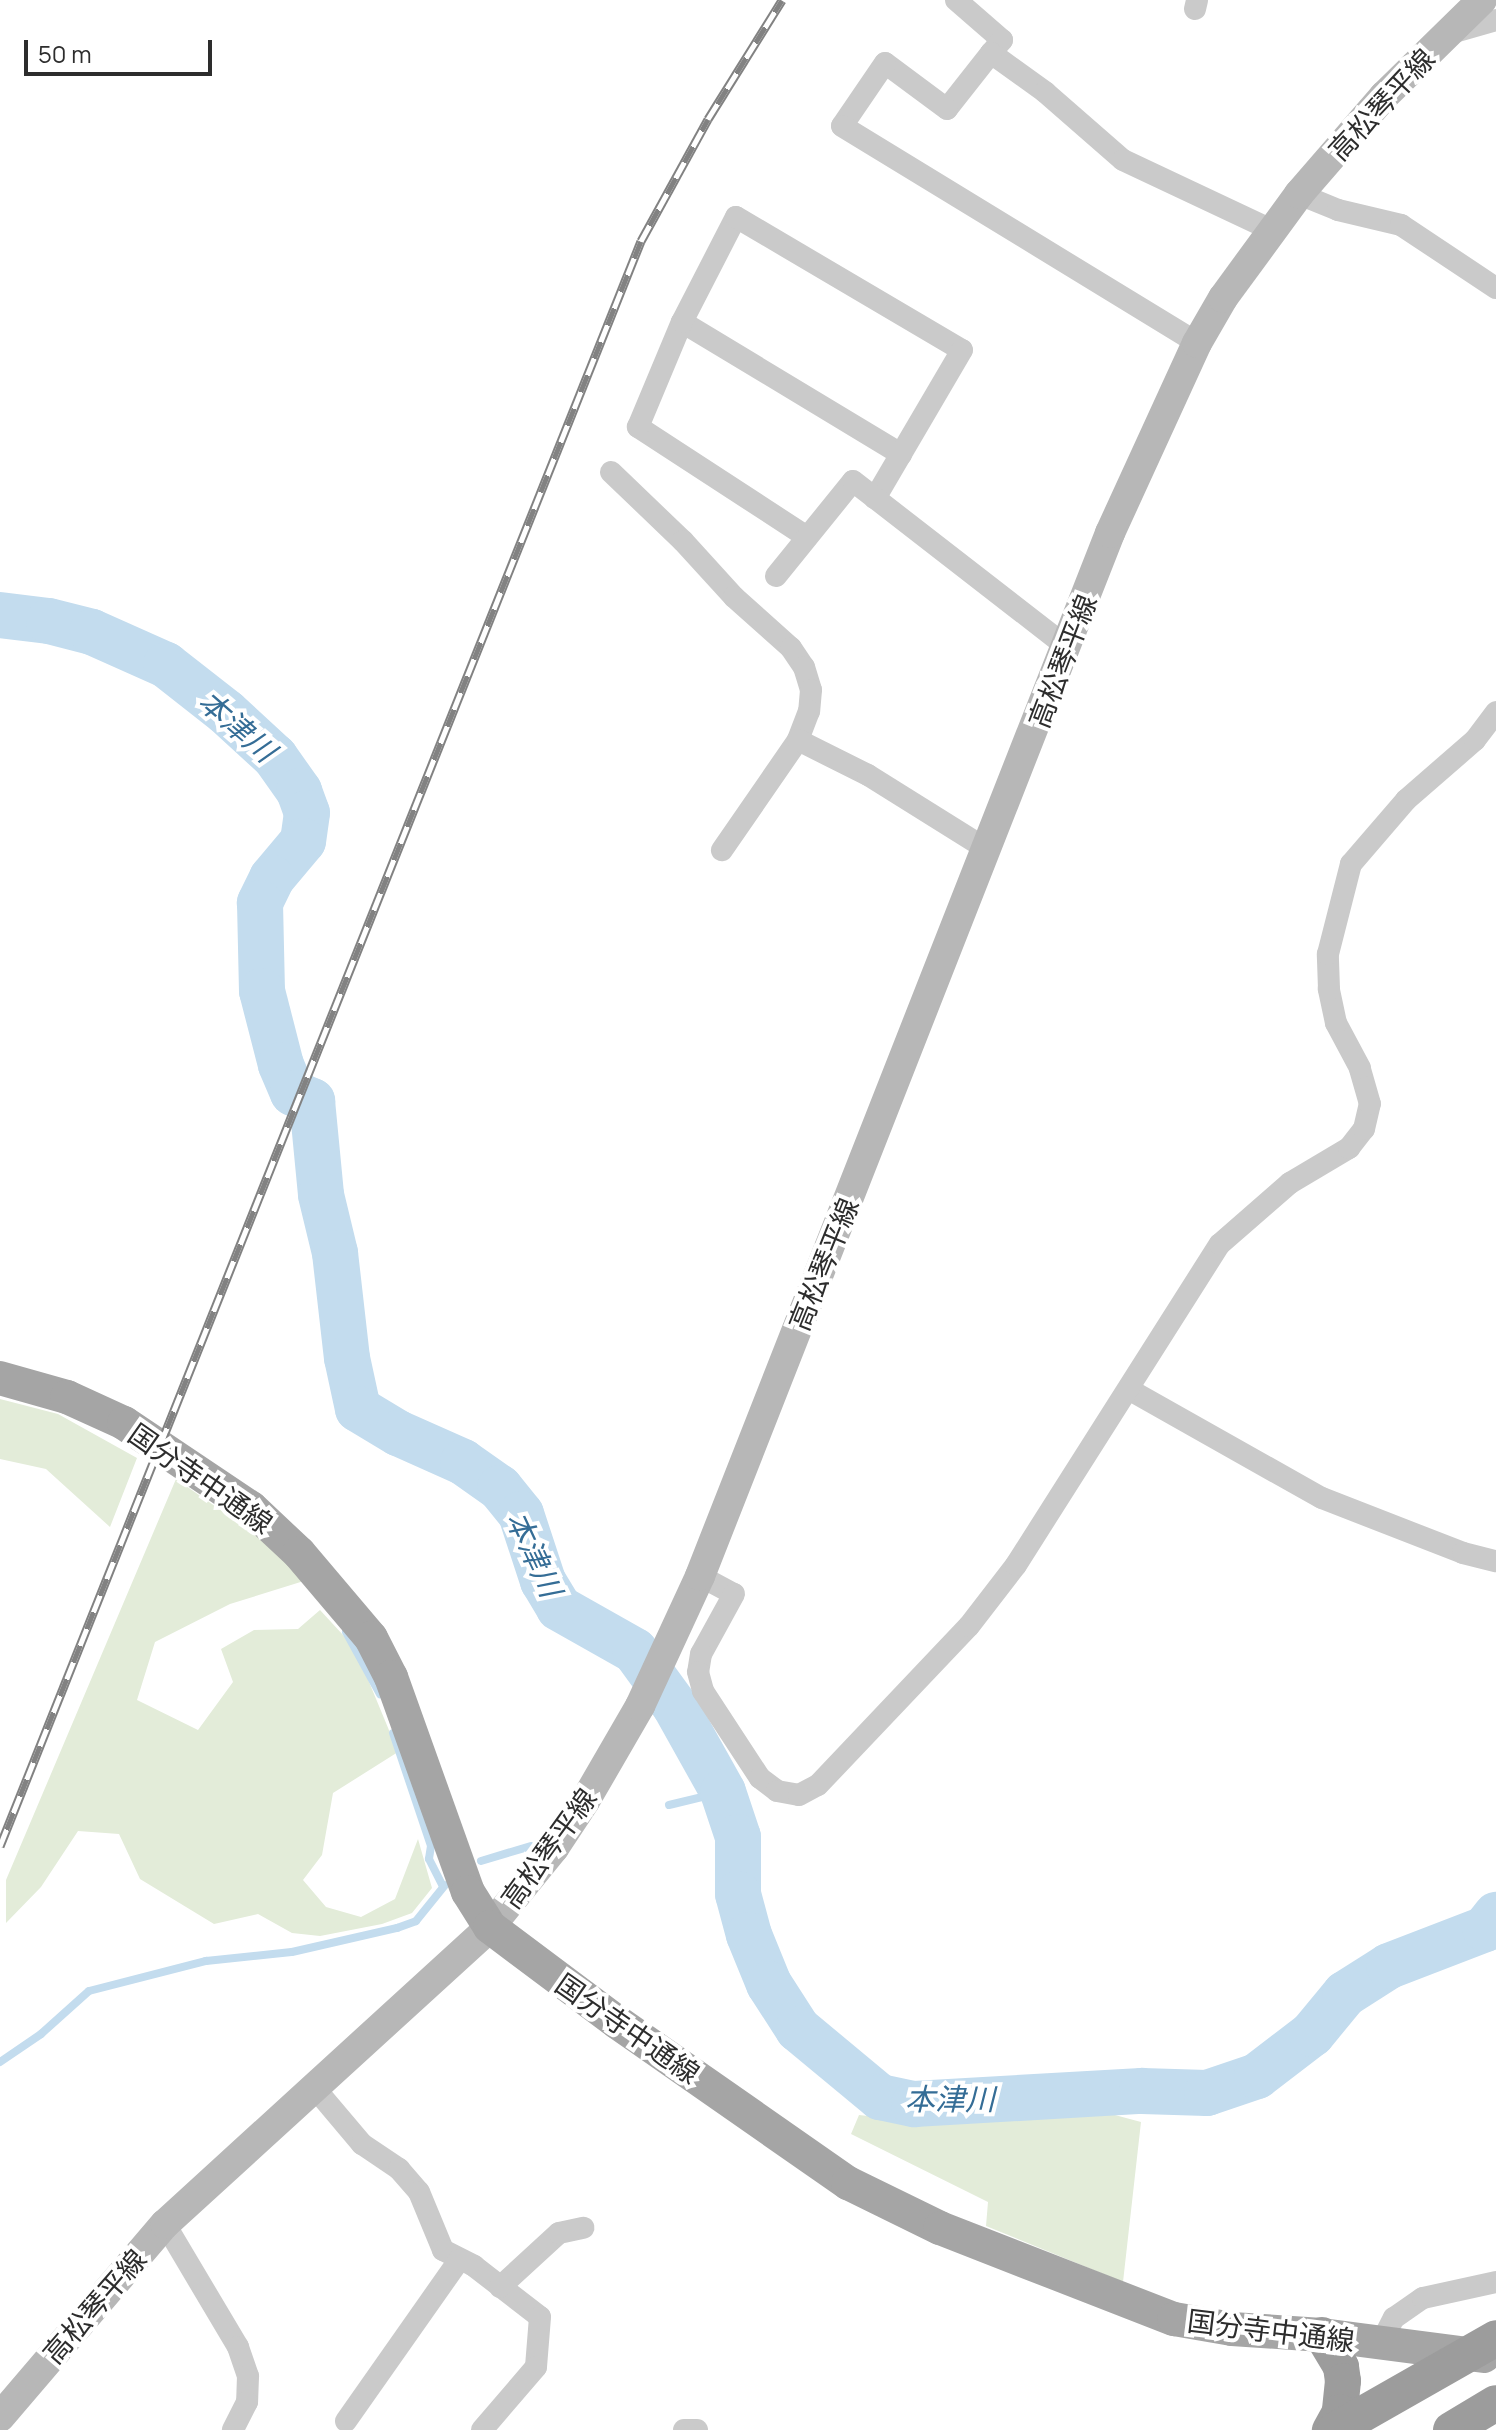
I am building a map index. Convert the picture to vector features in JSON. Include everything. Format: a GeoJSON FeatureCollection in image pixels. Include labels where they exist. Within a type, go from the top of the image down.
{"type":"FeatureCollection","features":[{"type":"Feature","properties":{"kind":"highway"},"geometry":{"type":"LineString","coordinates":[[1322,2335],[1341,2367],[1343,2381],[1340,2412],[1332,2430]]}},
{"type":"Feature","properties":{"kind":"highway"},"geometry":{"type":"LineString","coordinates":[[1332,2430],[1489,2354]]}},
{"type":"Feature","properties":{"kind":"highway"},"geometry":{"type":"LineString","coordinates":[[1386,2430],[1489,2354]]}},
{"type":"Feature","properties":{"kind":"highway"},"geometry":{"type":"LineString","coordinates":[[1451,2430],[1496,2403]]}},
{"type":"Feature","properties":{"kind":"main road","name":"高松琴平線"},"geometry":{"type":"LineString","coordinates":[[0,2417],[165,2224],[490,1927],[554,1848],[640,1706],[700,1576],[1068,648],[1110,533],[1197,343],[1299,194],[1384,96],[1482,0]]}},
{"type":"Feature","properties":{"kind":"main road","name":"国分寺中通線"},"geometry":{"type":"LineString","coordinates":[[0,1378],[67,1397],[124,1423],[251,1508],[321,1576],[371,1638],[391,1677],[468,1892],[490,1927],[617,2022],[848,2183],[940,2228],[1174,2319],[1232,2329],[1322,2335],[1489,2354]]}},
{"type":"Feature","properties":{"kind":"street"},"geometry":{"type":"LineString","coordinates":[[956,0],[1002,40],[947,109],[885,63],[842,126],[1197,343]]}},
{"type":"Feature","properties":{"kind":"street"},"geometry":{"type":"LineString","coordinates":[[1447,34],[1496,20]]}},
{"type":"Feature","properties":{"kind":"street"},"geometry":{"type":"LineString","coordinates":[[991,53],[1045,92],[1123,160],[1272,230]]}},
{"type":"Feature","properties":{"kind":"street"},"geometry":{"type":"LineString","coordinates":[[1299,194],[1338,210],[1401,225],[1496,288]]}},
{"type":"Feature","properties":{"kind":"street"},"geometry":{"type":"LineString","coordinates":[[807,537],[638,427],[682,322],[736,217],[962,350],[875,498]]}},
{"type":"Feature","properties":{"kind":"street"},"geometry":{"type":"LineString","coordinates":[[682,322],[901,454]]}},
{"type":"Feature","properties":{"kind":"street"},"geometry":{"type":"LineString","coordinates":[[611,472],[683,541],[734,597],[791,648],[804,667],[811,690],[809,711],[798,740],[722,850]]}},
{"type":"Feature","properties":{"kind":"street"},"geometry":{"type":"LineString","coordinates":[[776,576],[853,481],[1068,648]]}},
{"type":"Feature","properties":{"kind":"street"},"geometry":{"type":"LineString","coordinates":[[700,1576],[734,1594],[701,1654],[698,1672],[703,1691],[760,1778],[777,1791],[799,1795],[818,1785],[969,1626],[1016,1565],[1220,1244],[1290,1183],[1349,1148],[1364,1129],[1370,1104],[1360,1068],[1336,1023],[1329,989],[1328,954],[1351,864],[1406,800],[1475,740],[1496,712]]}},
{"type":"Feature","properties":{"kind":"street"},"geometry":{"type":"LineString","coordinates":[[798,740],[868,775],[988,850]]}},
{"type":"Feature","properties":{"kind":"street"},"geometry":{"type":"LineString","coordinates":[[1130,1390],[1322,1498],[1463,1553],[1496,1561]]}},
{"type":"Feature","properties":{"kind":"street"},"geometry":{"type":"LineString","coordinates":[[313,2086],[362,2144],[399,2169],[419,2192],[438,2244],[459,2260],[474,2266],[540,2317],[536,2367],[482,2430]]}},
{"type":"Feature","properties":{"kind":"street"},"geometry":{"type":"LineString","coordinates":[[165,2224],[231,2335],[248,2376],[247,2402],[233,2430]]}},
{"type":"Feature","properties":{"kind":"street"},"geometry":{"type":"LineString","coordinates":[[500,2287],[559,2233],[583,2228]]}},
{"type":"Feature","properties":{"kind":"street"},"geometry":{"type":"LineString","coordinates":[[346,2421],[459,2260]]}},
{"type":"Feature","properties":{"kind":"street"},"geometry":{"type":"LineString","coordinates":[[1381,2343],[1394,2318],[1423,2298],[1496,2282]]}},
{"type":"Feature","properties":{"kind":"street"},"geometry":{"type":"LineString","coordinates":[[684,2430],[697,2430]]}},
{"type":"Feature","properties":{"kind":"green space"},"geometry":{"type":"Polygon","coordinates":[[[0,1399],[58,1414],[137,1458],[110,1527],[46,1469],[0,1459],[0,1399]]]}},
{"type":"Feature","properties":{"kind":"green space"},"geometry":{"type":"Polygon","coordinates":[[[176,1479],[265,1541],[307,1580],[230,1604],[155,1642],[137,1700],[198,1730],[233,1682],[221,1649],[254,1630],[298,1629],[320,1610],[355,1648],[398,1752],[333,1793],[322,1855],[303,1880],[326,1907],[361,1917],[395,1899],[418,1839],[432,1888],[412,1913],[382,1924],[320,1936],[292,1933],[258,1914],[214,1924],[140,1879],[119,1834],[78,1831],[41,1887],[6,1923],[6,1880],[176,1479]]]}},
{"type":"Feature","properties":{"kind":"green space"},"geometry":{"type":"Polygon","coordinates":[[[1085,2107],[1141,2122],[1123,2282],[986,2226],[988,2202],[851,2134],[859,2115],[921,2122],[1085,2107]]]}},
{"type":"Feature","properties":{"kind":"waterway","name":"本津川"},"geometry":{"type":"LineString","coordinates":[[0,615],[49,621],[92,632],[166,665],[226,712],[275,757],[299,791],[307,813],[303,841],[272,878],[260,903],[262,991],[281,1065],[293,1093],[312,1101],[321,1195],[335,1253],[347,1358],[358,1409],[398,1433],[463,1462],[500,1488],[521,1514],[543,1581],[559,1608],[635,1651],[675,1706],[723,1792],[738,1837],[738,1894],[749,1935],[769,1984],[798,2029],[880,2097],[914,2104],[1142,2091],[1207,2093],[1257,2076],[1312,2034],[1345,1994],[1389,1966],[1485,1929],[1496,1915]]}},
{"type":"Feature","properties":{"kind":"waterway"},"geometry":{"type":"LineString","coordinates":[[346,1632],[380,1694]]}},
{"type":"Feature","properties":{"kind":"waterway"},"geometry":{"type":"LineString","coordinates":[[393,1733],[431,1846],[429,1859],[443,1886]]}},
{"type":"Feature","properties":{"kind":"waterway"},"geometry":{"type":"LineString","coordinates":[[669,1805],[723,1792]]}},
{"type":"Feature","properties":{"kind":"waterway"},"geometry":{"type":"LineString","coordinates":[[481,1861],[531,1846]]}},
{"type":"Feature","properties":{"kind":"waterway"},"geometry":{"type":"LineString","coordinates":[[0,2062],[41,2034],[89,1991],[206,1961],[292,1952],[397,1928],[416,1921],[445,1885]]}},
{"type":"Feature","properties":{"kind":"railway"},"geometry":{"type":"LineString","coordinates":[[0,1846],[641,241],[708,119],[782,0]]}}]}
